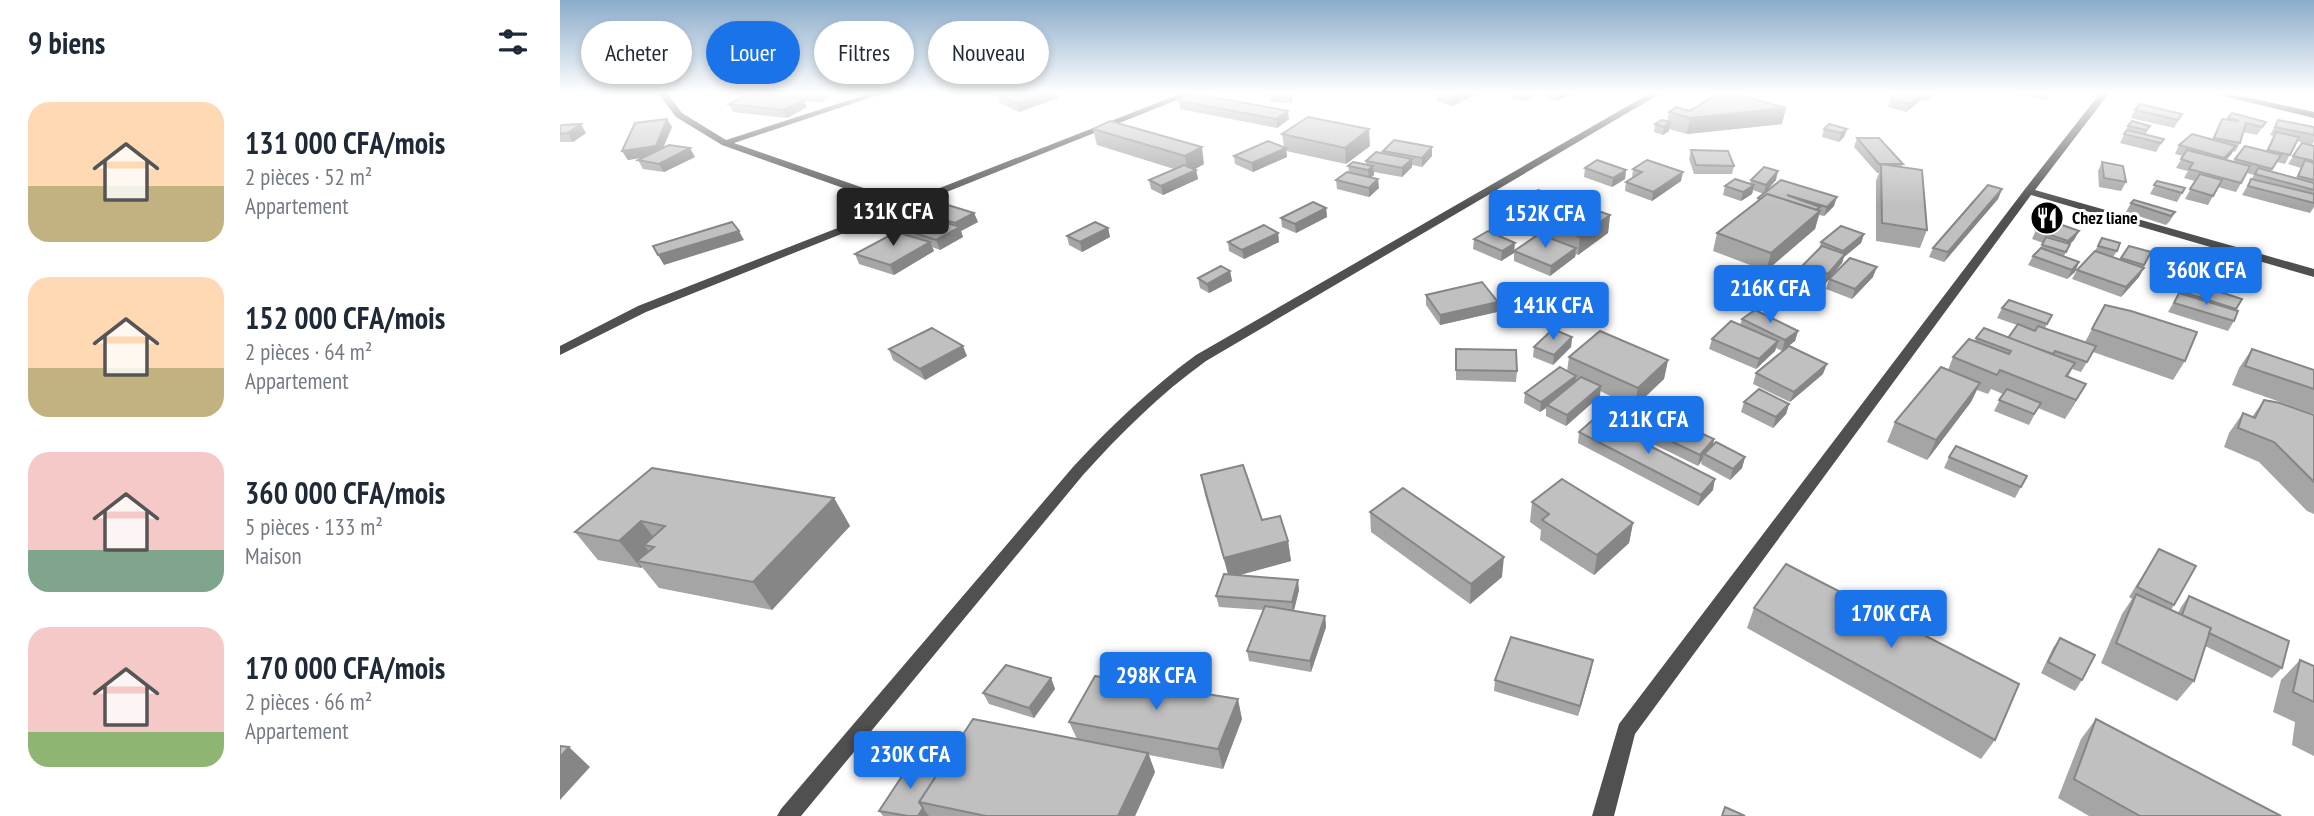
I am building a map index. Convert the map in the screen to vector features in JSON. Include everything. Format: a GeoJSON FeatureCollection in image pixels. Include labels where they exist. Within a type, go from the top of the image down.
{"type":"FeatureCollection","features":[{"type":"Feature","properties":{"kind":"street"},"geometry":{"type":"LineString","coordinates":[[704,130],[725,143],[902,205]]}},
{"type":"Feature","properties":{"kind":"street"},"geometry":{"type":"LineString","coordinates":[[725,143],[765,130]]}},
{"type":"Feature","properties":{"kind":"street"},"geometry":{"type":"LineString","coordinates":[[560,351],[642,309],[1095,130]]}},
{"type":"Feature","properties":{"kind":"street"},"geometry":{"type":"LineString","coordinates":[[788,816],[1078,471],[1128,415],[1162,385],[1201,358],[1593,130]]}},
{"type":"Feature","properties":{"kind":"street"},"geometry":{"type":"LineString","coordinates":[[1603,816],[1626,730],[2076,130]]}},
{"type":"Feature","properties":{"kind":"street"},"geometry":{"type":"LineString","coordinates":[[2029,191],[2314,273]]}},
{"type":"Feature","properties":{"kind":"building"},"geometry":{"type":"Polygon","coordinates":[[[560,130],[572,130],[568,133],[560,134],[560,130]]]}},
{"type":"Feature","properties":{"kind":"building"},"geometry":{"type":"Polygon","coordinates":[[[632,130],[662,130],[656,146],[622,151],[632,130]]]}},
{"type":"Feature","properties":{"kind":"building"},"geometry":{"type":"Polygon","coordinates":[[[1097,130],[1142,130],[1202,147],[1185,156],[1097,130]]]}},
{"type":"Feature","properties":{"kind":"building"},"geometry":{"type":"Polygon","coordinates":[[[1288,130],[1368,130],[1345,148],[1282,134],[1288,130]]]}},
{"type":"Feature","properties":{"kind":"building"},"geometry":{"type":"Polygon","coordinates":[[[2127,130],[2164,139],[2161,143],[2124,134],[2127,130]]]}},
{"type":"Feature","properties":{"kind":"building"},"geometry":{"type":"Polygon","coordinates":[[[2217,130],[2244,130],[2240,143],[2214,138],[2217,130]]]}},
{"type":"Feature","properties":{"kind":"building"},"geometry":{"type":"Polygon","coordinates":[[[2290,130],[2314,130],[2314,135],[2290,130]]]}},
{"type":"Feature","properties":{"kind":"building"},"geometry":{"type":"Polygon","coordinates":[[[2276,132],[2299,137],[2290,155],[2268,150],[2276,132]]]}},
{"type":"Feature","properties":{"kind":"building"},"geometry":{"type":"Polygon","coordinates":[[[2192,134],[2236,146],[2224,158],[2179,145],[2192,134]]]}},
{"type":"Feature","properties":{"kind":"building"},"geometry":{"type":"Polygon","coordinates":[[[1857,138],[1879,138],[1903,164],[1879,164],[1857,138]]]}},
{"type":"Feature","properties":{"kind":"building"},"geometry":{"type":"Polygon","coordinates":[[[1394,140],[1432,147],[1422,158],[1383,151],[1394,140]]]}},
{"type":"Feature","properties":{"kind":"building"},"geometry":{"type":"Polygon","coordinates":[[[1268,141],[1286,148],[1252,163],[1234,156],[1268,141]]]}},
{"type":"Feature","properties":{"kind":"building"},"geometry":{"type":"Polygon","coordinates":[[[2302,143],[2314,146],[2314,161],[2293,156],[2302,143]]]}},
{"type":"Feature","properties":{"kind":"building"},"geometry":{"type":"Polygon","coordinates":[[[669,145],[690,148],[659,164],[638,160],[669,145]]]}},
{"type":"Feature","properties":{"kind":"building"},"geometry":{"type":"Polygon","coordinates":[[[2245,146],[2281,155],[2272,169],[2235,159],[2245,146]]]}},
{"type":"Feature","properties":{"kind":"building"},"geometry":{"type":"Polygon","coordinates":[[[1691,150],[1728,151],[1734,166],[1696,165],[1691,150]]]}},
{"type":"Feature","properties":{"kind":"building"},"geometry":{"type":"Polygon","coordinates":[[[2187,150],[2250,166],[2241,183],[2189,169],[2193,163],[2181,159],[2187,150]]]}},
{"type":"Feature","properties":{"kind":"building"},"geometry":{"type":"Polygon","coordinates":[[[1376,152],[1412,159],[1402,168],[1366,161],[1376,152]]]}},
{"type":"Feature","properties":{"kind":"building"},"geometry":{"type":"Polygon","coordinates":[[[1597,160],[1626,170],[1613,178],[1585,168],[1597,160]]]}},
{"type":"Feature","properties":{"kind":"building"},"geometry":{"type":"Polygon","coordinates":[[[1647,160],[1683,172],[1653,192],[1626,182],[1642,172],[1633,169],[1647,160]]]}},
{"type":"Feature","properties":{"kind":"building"},"geometry":{"type":"Polygon","coordinates":[[[2305,160],[2314,163],[2314,180],[2298,176],[2305,160]]]}},
{"type":"Feature","properties":{"kind":"building"},"geometry":{"type":"Polygon","coordinates":[[[1353,162],[1373,166],[1368,170],[1348,166],[1353,162]]]}},
{"type":"Feature","properties":{"kind":"building"},"geometry":{"type":"Polygon","coordinates":[[[2102,162],[2123,166],[2126,182],[2104,178],[2102,162]]]}},
{"type":"Feature","properties":{"kind":"building"},"geometry":{"type":"Polygon","coordinates":[[[1881,164],[1922,170],[1927,230],[1882,223],[1881,164]]]}},
{"type":"Feature","properties":{"kind":"building"},"geometry":{"type":"Polygon","coordinates":[[[1184,165],[1196,170],[1161,186],[1149,180],[1184,165]]]}},
{"type":"Feature","properties":{"kind":"building"},"geometry":{"type":"Polygon","coordinates":[[[1764,167],[1778,171],[1766,185],[1751,180],[1764,167]]]}},
{"type":"Feature","properties":{"kind":"building"},"geometry":{"type":"Polygon","coordinates":[[[2258,168],[2314,183],[2314,190],[2255,174],[2258,168]]]}},
{"type":"Feature","properties":{"kind":"building"},"geometry":{"type":"Polygon","coordinates":[[[1347,172],[1378,179],[1369,188],[1336,180],[1347,172]]]}},
{"type":"Feature","properties":{"kind":"building"},"geometry":{"type":"Polygon","coordinates":[[[2200,174],[2222,180],[2213,196],[2190,189],[2200,174]]]}},
{"type":"Feature","properties":{"kind":"building"},"geometry":{"type":"Polygon","coordinates":[[[1735,179],[1754,185],[1743,192],[1725,186],[1735,179]]]}},
{"type":"Feature","properties":{"kind":"building"},"geometry":{"type":"Polygon","coordinates":[[[2251,179],[2314,194],[2314,203],[2248,186],[2251,179]]]}},
{"type":"Feature","properties":{"kind":"building"},"geometry":{"type":"Polygon","coordinates":[[[1781,180],[1837,197],[1827,207],[1787,195],[1820,207],[1816,210],[1767,194],[1761,199],[1758,198],[1781,180]]]}},
{"type":"Feature","properties":{"kind":"building"},"geometry":{"type":"Polygon","coordinates":[[[2157,181],[2185,188],[2182,193],[2154,185],[2157,181]]]}},
{"type":"Feature","properties":{"kind":"building"},"geometry":{"type":"Polygon","coordinates":[[[1988,185],[2002,189],[1948,252],[1933,248],[1988,185]]]}},
{"type":"Feature","properties":{"kind":"building"},"geometry":{"type":"Polygon","coordinates":[[[1538,190],[1610,215],[1580,237],[1507,209],[1538,190]]]}},
{"type":"Feature","properties":{"kind":"building"},"geometry":{"type":"Polygon","coordinates":[[[1767,194],[1820,211],[1771,253],[1717,233],[1767,194]]]}},
{"type":"Feature","properties":{"kind":"building"},"geometry":{"type":"Polygon","coordinates":[[[2134,200],[2175,212],[2171,216],[2131,203],[2134,200]]]}},
{"type":"Feature","properties":{"kind":"building"},"geometry":{"type":"Polygon","coordinates":[[[938,202],[974,213],[955,223],[918,212],[938,202]]]}},
{"type":"Feature","properties":{"kind":"building"},"geometry":{"type":"Polygon","coordinates":[[[1313,202],[1326,208],[1295,224],[1281,218],[1313,202]]]}},
{"type":"Feature","properties":{"kind":"building"},"geometry":{"type":"Polygon","coordinates":[[[907,211],[960,227],[936,240],[883,223],[907,211]]]}},
{"type":"Feature","properties":{"kind":"building"},"geometry":{"type":"Polygon","coordinates":[[[2048,220],[2079,231],[2068,241],[2036,230],[2048,220]]]}},
{"type":"Feature","properties":{"kind":"building"},"geometry":{"type":"Polygon","coordinates":[[[732,222],[739,231],[658,255],[653,246],[732,222]]]}},
{"type":"Feature","properties":{"kind":"building"},"geometry":{"type":"Polygon","coordinates":[[[1095,222],[1108,228],[1080,242],[1067,236],[1095,222]]]}},
{"type":"Feature","properties":{"kind":"building"},"geometry":{"type":"Polygon","coordinates":[[[1264,225],[1278,233],[1242,250],[1228,242],[1264,225]]]}},
{"type":"Feature","properties":{"kind":"building"},"geometry":{"type":"Polygon","coordinates":[[[1841,226],[1864,234],[1843,251],[1821,242],[1841,226]]]}},
{"type":"Feature","properties":{"kind":"building"},"geometry":{"type":"Polygon","coordinates":[[[1488,231],[1515,243],[1502,251],[1474,239],[1488,231]]]}},
{"type":"Feature","properties":{"kind":"building"},"geometry":{"type":"Polygon","coordinates":[[[896,232],[930,242],[890,265],[855,254],[896,232]]]}},
{"type":"Feature","properties":{"kind":"building"},"geometry":{"type":"Polygon","coordinates":[[[1539,234],[1576,248],[1551,266],[1514,251],[1539,234]]]}},
{"type":"Feature","properties":{"kind":"building"},"geometry":{"type":"Polygon","coordinates":[[[2046,237],[2070,244],[2066,252],[2042,245],[2046,237]]]}},
{"type":"Feature","properties":{"kind":"building"},"geometry":{"type":"Polygon","coordinates":[[[2102,238],[2120,243],[2117,251],[2098,246],[2102,238]]]}},
{"type":"Feature","properties":{"kind":"building"},"geometry":{"type":"Polygon","coordinates":[[[1822,246],[1845,254],[1828,274],[1803,265],[1822,246]]]}},
{"type":"Feature","properties":{"kind":"building"},"geometry":{"type":"Polygon","coordinates":[[[2129,246],[2151,252],[2144,265],[2121,258],[2129,246]]]}},
{"type":"Feature","properties":{"kind":"building"},"geometry":{"type":"Polygon","coordinates":[[[2041,248],[2079,262],[2072,270],[2033,256],[2041,248]]]}},
{"type":"Feature","properties":{"kind":"building"},"geometry":{"type":"Polygon","coordinates":[[[2095,251],[2144,268],[2126,287],[2077,270],[2095,251]]]}},
{"type":"Feature","properties":{"kind":"building"},"geometry":{"type":"Polygon","coordinates":[[[2201,255],[2247,269],[2244,277],[2196,263],[2201,255]]]}},
{"type":"Feature","properties":{"kind":"building"},"geometry":{"type":"Polygon","coordinates":[[[1850,258],[1877,267],[1855,289],[1829,279],[1850,258]]]}},
{"type":"Feature","properties":{"kind":"building"},"geometry":{"type":"Polygon","coordinates":[[[1221,266],[1230,271],[1207,284],[1198,278],[1221,266]]]}},
{"type":"Feature","properties":{"kind":"building"},"geometry":{"type":"Polygon","coordinates":[[[1482,282],[1498,302],[1440,315],[1426,295],[1482,282]]]}},
{"type":"Feature","properties":{"kind":"building"},"geometry":{"type":"Polygon","coordinates":[[[2189,282],[2242,299],[2236,309],[2183,292],[2189,282]]]}},
{"type":"Feature","properties":{"kind":"building"},"geometry":{"type":"Polygon","coordinates":[[[2179,293],[2238,311],[2234,321],[2174,303],[2179,293]]]}},
{"type":"Feature","properties":{"kind":"building"},"geometry":{"type":"Polygon","coordinates":[[[2009,300],[2052,315],[2047,324],[2002,308],[2009,300]]]}},
{"type":"Feature","properties":{"kind":"building"},"geometry":{"type":"Polygon","coordinates":[[[2105,305],[2197,332],[2185,361],[2092,329],[2105,305]]]}},
{"type":"Feature","properties":{"kind":"building"},"geometry":{"type":"Polygon","coordinates":[[[1755,310],[1798,331],[1785,340],[1742,319],[1755,310]]]}},
{"type":"Feature","properties":{"kind":"building"},"geometry":{"type":"Polygon","coordinates":[[[1731,321],[1778,341],[1759,359],[1712,339],[1731,321]]]}},
{"type":"Feature","properties":{"kind":"building"},"geometry":{"type":"Polygon","coordinates":[[[2018,324],[2035,331],[2038,326],[2096,346],[2087,362],[2055,351],[2053,354],[2008,338],[2018,324]]]}},
{"type":"Feature","properties":{"kind":"building"},"geometry":{"type":"Polygon","coordinates":[[[932,328],[963,346],[920,369],[889,349],[932,328]]]}},
{"type":"Feature","properties":{"kind":"building"},"geometry":{"type":"Polygon","coordinates":[[[1984,328],[2075,363],[2066,376],[2086,384],[2076,400],[2000,370],[1997,375],[1953,357],[1969,339],[2009,354],[2011,351],[1976,338],[1984,328]]]}},
{"type":"Feature","properties":{"kind":"building"},"geometry":{"type":"Polygon","coordinates":[[[1553,329],[1572,337],[1554,355],[1534,347],[1553,329]]]}},
{"type":"Feature","properties":{"kind":"building"},"geometry":{"type":"Polygon","coordinates":[[[1600,331],[1668,360],[1638,388],[1569,357],[1600,331]]]}},
{"type":"Feature","properties":{"kind":"building"},"geometry":{"type":"Polygon","coordinates":[[[1789,346],[1827,364],[1794,392],[1756,373],[1789,346]]]}},
{"type":"Feature","properties":{"kind":"building"},"geometry":{"type":"Polygon","coordinates":[[[1456,349],[1516,350],[1517,371],[1456,370],[1456,349]]]}},
{"type":"Feature","properties":{"kind":"building"},"geometry":{"type":"Polygon","coordinates":[[[2252,349],[2314,370],[2314,389],[2245,366],[2252,349]]]}},
{"type":"Feature","properties":{"kind":"building"},"geometry":{"type":"Polygon","coordinates":[[[1560,367],[1576,376],[1541,402],[1525,393],[1560,367]]]}},
{"type":"Feature","properties":{"kind":"building"},"geometry":{"type":"Polygon","coordinates":[[[1941,367],[1980,383],[1936,440],[1895,422],[1941,367]]]}},
{"type":"Feature","properties":{"kind":"building"},"geometry":{"type":"Polygon","coordinates":[[[1581,377],[1601,386],[1567,415],[1547,405],[1581,377]]]}},
{"type":"Feature","properties":{"kind":"building"},"geometry":{"type":"Polygon","coordinates":[[[1759,389],[1789,404],[1776,417],[1744,402],[1759,389]]]}},
{"type":"Feature","properties":{"kind":"building"},"geometry":{"type":"Polygon","coordinates":[[[2007,389],[2041,403],[2034,414],[1999,400],[2007,389]]]}},
{"type":"Feature","properties":{"kind":"building"},"geometry":{"type":"Polygon","coordinates":[[[1629,400],[1714,439],[1700,455],[1614,414],[1629,400]]]}},
{"type":"Feature","properties":{"kind":"building"},"geometry":{"type":"Polygon","coordinates":[[[2264,400],[2314,415],[2314,482],[2274,442],[2238,428],[2243,413],[2255,418],[2264,400]]]}},
{"type":"Feature","properties":{"kind":"building"},"geometry":{"type":"Polygon","coordinates":[[[1595,418],[1715,479],[1701,495],[1579,432],[1595,418]]]}},
{"type":"Feature","properties":{"kind":"building"},"geometry":{"type":"Polygon","coordinates":[[[1716,442],[1745,457],[1733,469],[1704,454],[1716,442]]]}},
{"type":"Feature","properties":{"kind":"building"},"geometry":{"type":"Polygon","coordinates":[[[1956,446],[2027,476],[2021,487],[1949,457],[1956,446]]]}},
{"type":"Feature","properties":{"kind":"building"},"geometry":{"type":"Polygon","coordinates":[[[1243,465],[1262,520],[1280,516],[1288,541],[1224,558],[1201,475],[1243,465]]]}},
{"type":"Feature","properties":{"kind":"building"},"geometry":{"type":"Polygon","coordinates":[[[652,468],[834,498],[753,582],[637,561],[654,547],[644,545],[665,526],[641,521],[619,541],[575,532],[652,468]]]}},
{"type":"Feature","properties":{"kind":"building"},"geometry":{"type":"Polygon","coordinates":[[[1562,479],[1633,523],[1597,555],[1542,520],[1549,514],[1532,502],[1562,479]]]}},
{"type":"Feature","properties":{"kind":"building"},"geometry":{"type":"Polygon","coordinates":[[[1403,488],[1504,557],[1471,584],[1370,512],[1403,488]]]}},
{"type":"Feature","properties":{"kind":"building"},"geometry":{"type":"Polygon","coordinates":[[[2159,549],[2196,566],[2174,605],[2137,587],[2159,549]]]}},
{"type":"Feature","properties":{"kind":"building"},"geometry":{"type":"Polygon","coordinates":[[[1786,564],[2019,684],[1995,740],[1754,608],[1786,564]]]}},
{"type":"Feature","properties":{"kind":"building"},"geometry":{"type":"Polygon","coordinates":[[[1224,574],[1298,580],[1292,602],[1216,596],[1224,574]]]}},
{"type":"Feature","properties":{"kind":"building"},"geometry":{"type":"Polygon","coordinates":[[[2136,594],[2211,628],[2194,681],[2116,643],[2136,594]]]}},
{"type":"Feature","properties":{"kind":"building"},"geometry":{"type":"Polygon","coordinates":[[[2189,596],[2289,641],[2282,668],[2209,633],[2211,628],[2182,615],[2189,596]]]}},
{"type":"Feature","properties":{"kind":"building"},"geometry":{"type":"Polygon","coordinates":[[[1265,606],[1325,616],[1310,661],[1247,651],[1265,606]]]}},
{"type":"Feature","properties":{"kind":"building"},"geometry":{"type":"Polygon","coordinates":[[[1511,637],[1593,660],[1580,706],[1495,680],[1511,637]]]}},
{"type":"Feature","properties":{"kind":"building"},"geometry":{"type":"Polygon","coordinates":[[[2060,638],[2095,655],[2082,680],[2048,662],[2060,638]]]}},
{"type":"Feature","properties":{"kind":"building"},"geometry":{"type":"Polygon","coordinates":[[[2300,660],[2314,666],[2314,702],[2293,692],[2300,660]]]}},
{"type":"Feature","properties":{"kind":"building"},"geometry":{"type":"Polygon","coordinates":[[[1006,665],[1051,678],[1029,708],[983,693],[1006,665]]]}},
{"type":"Feature","properties":{"kind":"building"},"geometry":{"type":"Polygon","coordinates":[[[1095,676],[1238,699],[1218,749],[1069,722],[1095,676]]]}},
{"type":"Feature","properties":{"kind":"building"},"geometry":{"type":"Polygon","coordinates":[[[973,719],[1148,753],[1118,816],[986,816],[919,802],[973,719]]]}},
{"type":"Feature","properties":{"kind":"building"},"geometry":{"type":"Polygon","coordinates":[[[2096,719],[2281,816],[2140,816],[2074,779],[2096,719]]]}},
{"type":"Feature","properties":{"kind":"building"},"geometry":{"type":"Polygon","coordinates":[[[560,746],[569,747],[560,757],[560,746]]]}},
{"type":"Feature","properties":{"kind":"building"},"geometry":{"type":"Polygon","coordinates":[[[910,764],[940,770],[919,802],[923,808],[918,816],[879,811],[910,764]]]}},
{"type":"Feature","properties":{"kind":"building"},"geometry":{"type":"Polygon","coordinates":[[[1725,807],[1745,816],[1722,816],[1725,807]]]}},
{"type":"Feature","properties":{"kind":"place","name":"Chez liane"},"geometry":{"type":"Point","coordinates":[2047,218]}}]}
